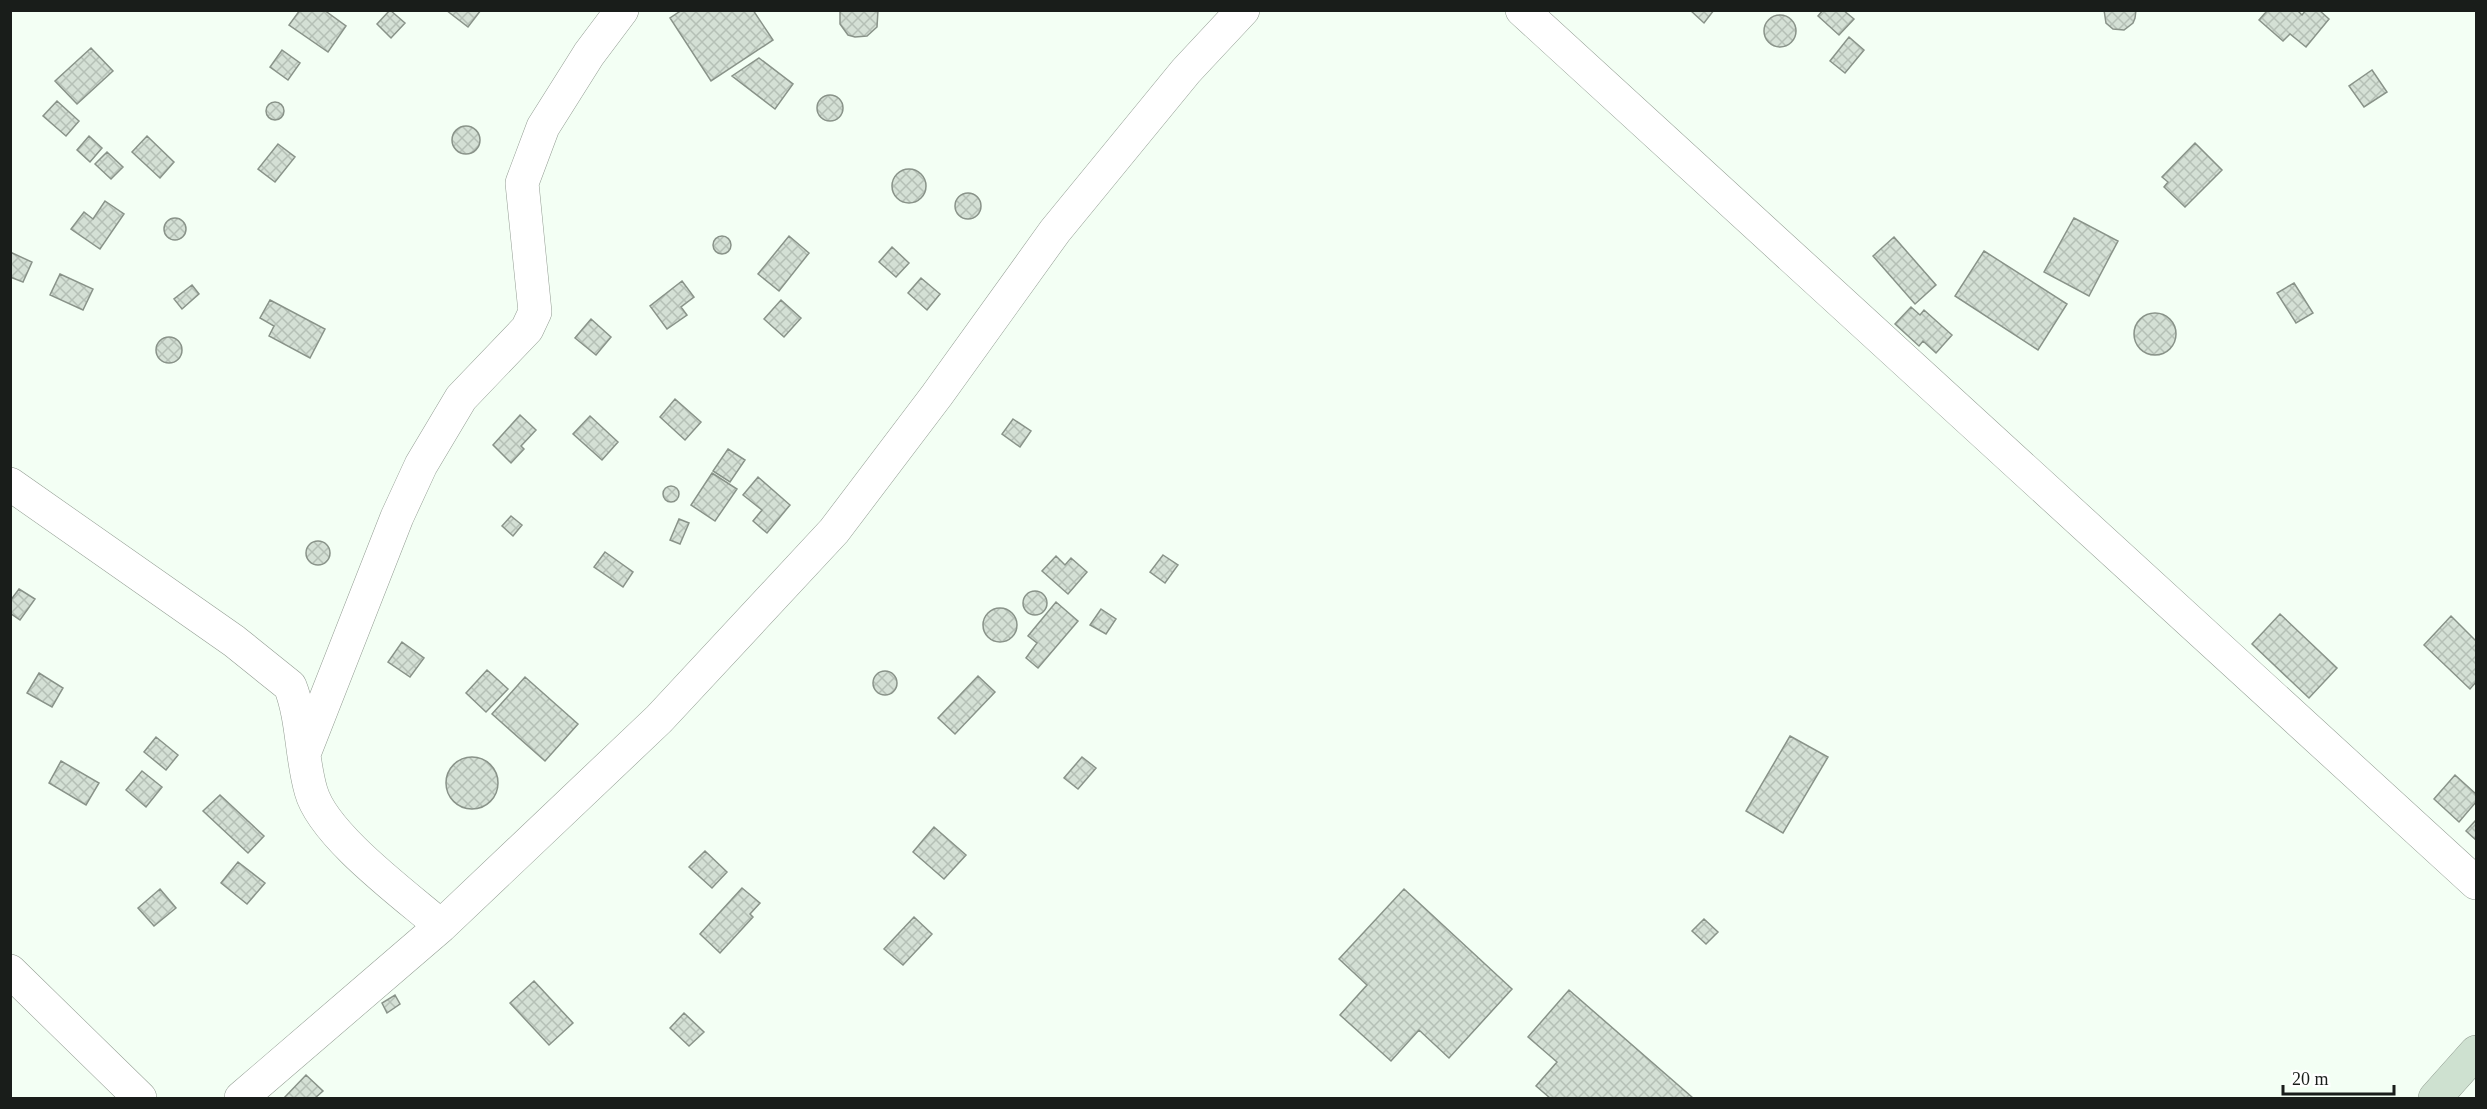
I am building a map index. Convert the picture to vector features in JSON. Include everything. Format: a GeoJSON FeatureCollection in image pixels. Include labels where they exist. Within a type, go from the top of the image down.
{"type":"FeatureCollection","features":[{"type":"Feature","properties":{"kind":"main road"},"geometry":{"type":"LineString","coordinates":[[2435,1098],[2476,1052]]}},
{"type":"Feature","properties":{"kind":"street"},"geometry":{"type":"LineString","coordinates":[[304,754],[396,517],[421,465],[461,398],[527,329],[535,312],[522,183],[543,127],[589,54],[622,10]]}},
{"type":"Feature","properties":{"kind":"street"},"geometry":{"type":"LineString","coordinates":[[241,1098],[441,926],[659,719],[834,531],[1055,231],[1186,71],[1243,10]]}},
{"type":"Feature","properties":{"kind":"street"},"geometry":{"type":"LineString","coordinates":[[1522,10],[2476,883]]}},
{"type":"Feature","properties":{"kind":"street"},"geometry":{"type":"LineString","coordinates":[[10,484],[234,640],[290,686],[310,790],[316,807],[359,857],[441,926]]}},
{"type":"Feature","properties":{"kind":"street"},"geometry":{"type":"LineString","coordinates":[[10,972],[140,1098]]}},
{"type":"Feature","properties":{"kind":"building"},"geometry":{"type":"Polygon","coordinates":[[[300,10],[324,10],[346,26],[328,52],[289,25],[300,10]]]}},
{"type":"Feature","properties":{"kind":"building"},"geometry":{"type":"Polygon","coordinates":[[[390,10],[405,23],[391,38],[377,24],[390,10]]]}},
{"type":"Feature","properties":{"kind":"building"},"geometry":{"type":"Polygon","coordinates":[[[446,10],[481,10],[468,27],[446,10]]]}},
{"type":"Feature","properties":{"kind":"building"},"geometry":{"type":"Polygon","coordinates":[[[682,10],[753,10],[773,40],[711,81],[670,18],[682,10]]]}},
{"type":"Feature","properties":{"kind":"building"},"geometry":{"type":"Polygon","coordinates":[[[840,10],[878,10],[877,27],[867,36],[848,35],[840,24],[840,10]]]}},
{"type":"Feature","properties":{"kind":"building"},"geometry":{"type":"Polygon","coordinates":[[[1690,10],[1714,10],[1704,23],[1690,10]]]}},
{"type":"Feature","properties":{"kind":"building"},"geometry":{"type":"Polygon","coordinates":[[[1823,10],[1843,10],[1854,19],[1839,35],[1818,16],[1823,10]]]}},
{"type":"Feature","properties":{"kind":"building"},"geometry":{"type":"Polygon","coordinates":[[[2104,10],[2136,10],[2135,18],[2133,23],[2124,30],[2113,29],[2106,23],[2104,10]]]}},
{"type":"Feature","properties":{"kind":"building"},"geometry":{"type":"Polygon","coordinates":[[[2264,10],[2297,10],[2302,15],[2306,10],[2319,10],[2329,19],[2306,47],[2290,34],[2283,41],[2259,20],[2266,12],[2264,10]]]}},
{"type":"Feature","properties":{"kind":"building"},"geometry":{"type":"Polygon","coordinates":[[[1780,15],[1791,20],[1796,31],[1791,42],[1780,47],[1769,42],[1764,31],[1769,20],[1780,15]]]}},
{"type":"Feature","properties":{"kind":"building"},"geometry":{"type":"Polygon","coordinates":[[[1849,37],[1864,50],[1845,73],[1830,61],[1849,37]]]}},
{"type":"Feature","properties":{"kind":"building"},"geometry":{"type":"Polygon","coordinates":[[[91,48],[113,71],[77,104],[55,81],[91,48]]]}},
{"type":"Feature","properties":{"kind":"building"},"geometry":{"type":"Polygon","coordinates":[[[282,50],[300,63],[288,80],[270,67],[282,50]]]}},
{"type":"Feature","properties":{"kind":"building"},"geometry":{"type":"Polygon","coordinates":[[[759,58],[793,84],[775,109],[732,76],[759,58]]]}},
{"type":"Feature","properties":{"kind":"building"},"geometry":{"type":"Polygon","coordinates":[[[2372,70],[2387,92],[2364,107],[2349,86],[2372,70]]]}},
{"type":"Feature","properties":{"kind":"building"},"geometry":{"type":"Polygon","coordinates":[[[830,95],[839,99],[843,108],[839,117],[830,121],[821,117],[817,108],[821,99],[830,95]]]}},
{"type":"Feature","properties":{"kind":"building"},"geometry":{"type":"Polygon","coordinates":[[[57,101],[79,121],[66,136],[43,116],[57,101]]]}},
{"type":"Feature","properties":{"kind":"building"},"geometry":{"type":"Polygon","coordinates":[[[275,102],[281,105],[284,111],[281,117],[275,120],[269,117],[266,111],[269,105],[275,102]]]}},
{"type":"Feature","properties":{"kind":"building"},"geometry":{"type":"Polygon","coordinates":[[[466,126],[476,130],[480,140],[476,150],[466,154],[456,150],[452,140],[456,130],[466,126]]]}},
{"type":"Feature","properties":{"kind":"building"},"geometry":{"type":"Polygon","coordinates":[[[89,136],[102,148],[90,162],[77,150],[89,136]]]}},
{"type":"Feature","properties":{"kind":"building"},"geometry":{"type":"Polygon","coordinates":[[[147,136],[174,162],[160,178],[132,152],[147,136]]]}},
{"type":"Feature","properties":{"kind":"building"},"geometry":{"type":"Polygon","coordinates":[[[2195,143],[2222,170],[2185,207],[2164,187],[2168,182],[2162,177],[2195,143]]]}},
{"type":"Feature","properties":{"kind":"building"},"geometry":{"type":"Polygon","coordinates":[[[278,144],[295,157],[275,182],[258,169],[278,144]]]}},
{"type":"Feature","properties":{"kind":"building"},"geometry":{"type":"Polygon","coordinates":[[[107,152],[123,167],[111,179],[95,164],[107,152]]]}},
{"type":"Feature","properties":{"kind":"building"},"geometry":{"type":"Polygon","coordinates":[[[909,169],[921,174],[926,186],[921,198],[909,203],[897,198],[892,186],[897,174],[909,169]]]}},
{"type":"Feature","properties":{"kind":"building"},"geometry":{"type":"Polygon","coordinates":[[[968,193],[977,197],[981,206],[977,215],[968,219],[959,215],[955,206],[959,197],[968,193]]]}},
{"type":"Feature","properties":{"kind":"building"},"geometry":{"type":"Polygon","coordinates":[[[105,201],[124,214],[100,249],[71,229],[84,212],[93,219],[105,201]]]}},
{"type":"Feature","properties":{"kind":"building"},"geometry":{"type":"Polygon","coordinates":[[[175,218],[183,221],[186,229],[183,237],[175,240],[167,237],[164,229],[167,221],[175,218]]]}},
{"type":"Feature","properties":{"kind":"building"},"geometry":{"type":"Polygon","coordinates":[[[2074,218],[2118,241],[2089,296],[2044,272],[2074,218]]]}},
{"type":"Feature","properties":{"kind":"building"},"geometry":{"type":"Polygon","coordinates":[[[722,236],[728,239],[731,245],[728,251],[722,254],[716,251],[713,245],[716,239],[722,236]]]}},
{"type":"Feature","properties":{"kind":"building"},"geometry":{"type":"Polygon","coordinates":[[[789,236],[809,253],[779,291],[758,274],[789,236]]]}},
{"type":"Feature","properties":{"kind":"building"},"geometry":{"type":"Polygon","coordinates":[[[1894,237],[1936,285],[1915,304],[1873,256],[1894,237]]]}},
{"type":"Feature","properties":{"kind":"building"},"geometry":{"type":"Polygon","coordinates":[[[892,247],[909,263],[896,277],[879,262],[892,247]]]}},
{"type":"Feature","properties":{"kind":"building"},"geometry":{"type":"Polygon","coordinates":[[[1984,251],[2067,304],[2038,350],[1955,296],[1984,251]]]}},
{"type":"Feature","properties":{"kind":"building"},"geometry":{"type":"Polygon","coordinates":[[[10,252],[32,262],[23,282],[10,277],[10,252]]]}},
{"type":"Feature","properties":{"kind":"building"},"geometry":{"type":"Polygon","coordinates":[[[60,274],[93,289],[83,310],[50,295],[60,274]]]}},
{"type":"Feature","properties":{"kind":"building"},"geometry":{"type":"Polygon","coordinates":[[[921,278],[940,294],[927,310],[908,293],[921,278]]]}},
{"type":"Feature","properties":{"kind":"building"},"geometry":{"type":"Polygon","coordinates":[[[682,281],[694,297],[681,307],[687,315],[667,329],[650,306],[682,281]]]}},
{"type":"Feature","properties":{"kind":"building"},"geometry":{"type":"Polygon","coordinates":[[[2294,283],[2313,313],[2296,323],[2277,293],[2294,283]]]}},
{"type":"Feature","properties":{"kind":"building"},"geometry":{"type":"Polygon","coordinates":[[[192,285],[199,294],[182,309],[174,299],[192,285]]]}},
{"type":"Feature","properties":{"kind":"building"},"geometry":{"type":"Polygon","coordinates":[[[270,300],[325,329],[310,358],[269,336],[274,326],[260,318],[270,300]]]}},
{"type":"Feature","properties":{"kind":"building"},"geometry":{"type":"Polygon","coordinates":[[[781,300],[801,318],[784,337],[764,319],[781,300]]]}},
{"type":"Feature","properties":{"kind":"building"},"geometry":{"type":"Polygon","coordinates":[[[1911,307],[1920,315],[1924,310],[1952,335],[1936,353],[1923,341],[1919,346],[1895,324],[1911,307]]]}},
{"type":"Feature","properties":{"kind":"building"},"geometry":{"type":"Polygon","coordinates":[[[2155,313],[2170,319],[2176,334],[2170,349],[2155,355],[2140,349],[2134,334],[2140,319],[2155,313]]]}},
{"type":"Feature","properties":{"kind":"building"},"geometry":{"type":"Polygon","coordinates":[[[591,319],[611,337],[596,355],[575,338],[591,319]]]}},
{"type":"Feature","properties":{"kind":"building"},"geometry":{"type":"Polygon","coordinates":[[[169,337],[178,341],[182,350],[178,359],[169,363],[160,359],[156,350],[160,341],[169,337]]]}},
{"type":"Feature","properties":{"kind":"building"},"geometry":{"type":"Polygon","coordinates":[[[675,399],[701,422],[685,440],[660,417],[675,399]]]}},
{"type":"Feature","properties":{"kind":"building"},"geometry":{"type":"Polygon","coordinates":[[[520,415],[536,430],[521,446],[524,449],[511,463],[493,445],[520,415]]]}},
{"type":"Feature","properties":{"kind":"building"},"geometry":{"type":"Polygon","coordinates":[[[590,416],[618,442],[602,460],[573,434],[590,416]]]}},
{"type":"Feature","properties":{"kind":"building"},"geometry":{"type":"Polygon","coordinates":[[[1013,419],[1031,431],[1020,447],[1002,434],[1013,419]]]}},
{"type":"Feature","properties":{"kind":"building"},"geometry":{"type":"Polygon","coordinates":[[[728,449],[745,460],[730,482],[713,471],[728,449]]]}},
{"type":"Feature","properties":{"kind":"building"},"geometry":{"type":"Polygon","coordinates":[[[712,473],[737,489],[715,521],[691,505],[712,473]]]}},
{"type":"Feature","properties":{"kind":"building"},"geometry":{"type":"Polygon","coordinates":[[[758,477],[790,505],[767,533],[753,521],[762,510],[743,495],[758,477]]]}},
{"type":"Feature","properties":{"kind":"building"},"geometry":{"type":"Polygon","coordinates":[[[668,486],[674,486],[679,494],[677,500],[668,502],[663,497],[663,491],[668,486]]]}},
{"type":"Feature","properties":{"kind":"building"},"geometry":{"type":"Polygon","coordinates":[[[511,516],[522,525],[513,536],[502,526],[511,516]]]}},
{"type":"Feature","properties":{"kind":"building"},"geometry":{"type":"Polygon","coordinates":[[[679,519],[689,523],[680,544],[670,540],[679,519]]]}},
{"type":"Feature","properties":{"kind":"building"},"geometry":{"type":"Polygon","coordinates":[[[318,541],[327,544],[330,553],[327,562],[318,565],[309,562],[306,553],[309,544],[318,541]]]}},
{"type":"Feature","properties":{"kind":"building"},"geometry":{"type":"Polygon","coordinates":[[[605,552],[633,572],[623,587],[594,567],[605,552]]]}},
{"type":"Feature","properties":{"kind":"building"},"geometry":{"type":"Polygon","coordinates":[[[1163,555],[1178,565],[1165,583],[1150,572],[1163,555]]]}},
{"type":"Feature","properties":{"kind":"building"},"geometry":{"type":"Polygon","coordinates":[[[1056,556],[1065,565],[1071,558],[1087,572],[1068,594],[1042,571],[1056,556]]]}},
{"type":"Feature","properties":{"kind":"building"},"geometry":{"type":"Polygon","coordinates":[[[19,589],[35,599],[20,620],[10,613],[10,601],[19,589]]]}},
{"type":"Feature","properties":{"kind":"building"},"geometry":{"type":"Polygon","coordinates":[[[1035,591],[1044,594],[1047,603],[1044,612],[1035,615],[1026,612],[1023,603],[1026,594],[1035,591]]]}},
{"type":"Feature","properties":{"kind":"building"},"geometry":{"type":"Polygon","coordinates":[[[1056,602],[1078,621],[1038,668],[1026,658],[1037,643],[1028,636],[1056,602]]]}},
{"type":"Feature","properties":{"kind":"building"},"geometry":{"type":"Polygon","coordinates":[[[1000,608],[1012,613],[1017,625],[1012,637],[1000,642],[988,637],[983,625],[988,613],[1000,608]]]}},
{"type":"Feature","properties":{"kind":"building"},"geometry":{"type":"Polygon","coordinates":[[[1101,609],[1116,619],[1106,634],[1090,625],[1101,609]]]}},
{"type":"Feature","properties":{"kind":"building"},"geometry":{"type":"Polygon","coordinates":[[[2280,614],[2337,668],[2309,698],[2252,644],[2280,614]]]}},
{"type":"Feature","properties":{"kind":"building"},"geometry":{"type":"Polygon","coordinates":[[[2451,616],[2476,641],[2476,682],[2470,689],[2424,645],[2451,616]]]}},
{"type":"Feature","properties":{"kind":"building"},"geometry":{"type":"Polygon","coordinates":[[[402,642],[424,658],[410,677],[388,662],[402,642]]]}},
{"type":"Feature","properties":{"kind":"building"},"geometry":{"type":"Polygon","coordinates":[[[487,670],[508,689],[486,712],[466,693],[487,670]]]}},
{"type":"Feature","properties":{"kind":"building"},"geometry":{"type":"Polygon","coordinates":[[[885,671],[894,674],[897,683],[894,692],[885,695],[876,692],[873,683],[876,674],[885,671]]]}},
{"type":"Feature","properties":{"kind":"building"},"geometry":{"type":"Polygon","coordinates":[[[39,673],[63,688],[52,707],[27,693],[39,673]]]}},
{"type":"Feature","properties":{"kind":"building"},"geometry":{"type":"Polygon","coordinates":[[[978,676],[995,692],[955,734],[938,718],[978,676]]]}},
{"type":"Feature","properties":{"kind":"building"},"geometry":{"type":"Polygon","coordinates":[[[525,677],[578,724],[545,761],[492,714],[525,677]]]}},
{"type":"Feature","properties":{"kind":"building"},"geometry":{"type":"Polygon","coordinates":[[[1790,736],[1828,757],[1783,833],[1746,811],[1790,736]]]}},
{"type":"Feature","properties":{"kind":"building"},"geometry":{"type":"Polygon","coordinates":[[[156,737],[178,755],[166,770],[144,752],[156,737]]]}},
{"type":"Feature","properties":{"kind":"building"},"geometry":{"type":"Polygon","coordinates":[[[472,757],[486,761],[494,769],[498,783],[494,797],[486,805],[472,809],[458,805],[450,797],[446,783],[450,769],[458,761],[472,757]]]}},
{"type":"Feature","properties":{"kind":"building"},"geometry":{"type":"Polygon","coordinates":[[[1082,757],[1096,768],[1078,789],[1064,778],[1082,757]]]}},
{"type":"Feature","properties":{"kind":"building"},"geometry":{"type":"Polygon","coordinates":[[[61,761],[99,783],[86,805],[49,783],[61,761]]]}},
{"type":"Feature","properties":{"kind":"building"},"geometry":{"type":"Polygon","coordinates":[[[142,771],[162,787],[146,807],[126,790],[142,771]]]}},
{"type":"Feature","properties":{"kind":"building"},"geometry":{"type":"Polygon","coordinates":[[[2455,775],[2476,794],[2476,802],[2459,822],[2434,799],[2455,775]]]}},
{"type":"Feature","properties":{"kind":"building"},"geometry":{"type":"Polygon","coordinates":[[[220,795],[264,836],[248,853],[203,811],[220,795]]]}},
{"type":"Feature","properties":{"kind":"building"},"geometry":{"type":"Polygon","coordinates":[[[2476,820],[2476,840],[2466,831],[2476,820]]]}},
{"type":"Feature","properties":{"kind":"building"},"geometry":{"type":"Polygon","coordinates":[[[934,827],[966,855],[944,879],[913,852],[934,827]]]}},
{"type":"Feature","properties":{"kind":"building"},"geometry":{"type":"Polygon","coordinates":[[[705,851],[727,872],[712,888],[689,867],[705,851]]]}},
{"type":"Feature","properties":{"kind":"building"},"geometry":{"type":"Polygon","coordinates":[[[238,862],[265,883],[247,904],[221,883],[238,862]]]}},
{"type":"Feature","properties":{"kind":"building"},"geometry":{"type":"Polygon","coordinates":[[[742,888],[760,903],[750,914],[753,917],[720,953],[700,934],[742,888]]]}},
{"type":"Feature","properties":{"kind":"building"},"geometry":{"type":"Polygon","coordinates":[[[160,889],[176,908],[154,926],[138,908],[160,889]]]}},
{"type":"Feature","properties":{"kind":"building"},"geometry":{"type":"Polygon","coordinates":[[[1404,889],[1512,989],[1449,1058],[1419,1030],[1391,1061],[1340,1015],[1367,985],[1339,959],[1404,889]]]}},
{"type":"Feature","properties":{"kind":"building"},"geometry":{"type":"Polygon","coordinates":[[[914,917],[932,934],[903,965],[884,949],[914,917]]]}},
{"type":"Feature","properties":{"kind":"building"},"geometry":{"type":"Polygon","coordinates":[[[1704,919],[1718,932],[1706,944],[1692,931],[1704,919]]]}},
{"type":"Feature","properties":{"kind":"building"},"geometry":{"type":"Polygon","coordinates":[[[534,981],[573,1023],[549,1045],[510,1003],[534,981]]]}},
{"type":"Feature","properties":{"kind":"building"},"geometry":{"type":"Polygon","coordinates":[[[1569,990],[1693,1098],[1550,1098],[1536,1086],[1557,1062],[1528,1037],[1569,990]]]}},
{"type":"Feature","properties":{"kind":"building"},"geometry":{"type":"Polygon","coordinates":[[[395,995],[400,1004],[387,1013],[382,1003],[395,995]]]}},
{"type":"Feature","properties":{"kind":"building"},"geometry":{"type":"Polygon","coordinates":[[[684,1013],[704,1032],[689,1046],[670,1028],[684,1013]]]}},
{"type":"Feature","properties":{"kind":"building"},"geometry":{"type":"Polygon","coordinates":[[[306,1075],[323,1091],[315,1098],[284,1098],[306,1075]]]}}]}
